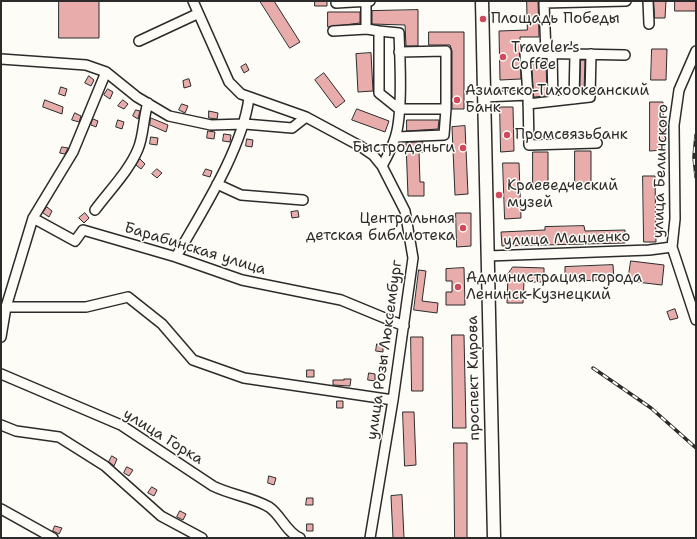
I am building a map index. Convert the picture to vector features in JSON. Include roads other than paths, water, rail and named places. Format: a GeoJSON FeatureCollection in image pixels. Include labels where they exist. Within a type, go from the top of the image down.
{"type":"FeatureCollection","features":[{"type":"Feature","properties":{"kind":"main road","name":"проспект Кирова"},"geometry":{"type":"LineString","coordinates":[[482,1],[494,538]]}},
{"type":"Feature","properties":{"kind":"street","name":"улица Розы Люксембург"},"geometry":{"type":"LineString","coordinates":[[193,1],[197,14],[229,82],[241,94],[306,117],[360,146],[373,155],[382,166],[405,211],[413,258],[393,400],[370,538]]}},
{"type":"Feature","properties":{"kind":"street"},"geometry":{"type":"LineString","coordinates":[[366,1],[366,29]]}},
{"type":"Feature","properties":{"kind":"street"},"geometry":{"type":"LineString","coordinates":[[336,3],[370,1]]}},
{"type":"Feature","properties":{"kind":"street"},"geometry":{"type":"LineString","coordinates":[[553,101],[544,3],[626,1]]}},
{"type":"Feature","properties":{"kind":"street"},"geometry":{"type":"LineString","coordinates":[[648,1],[649,24]]}},
{"type":"Feature","properties":{"kind":"street"},"geometry":{"type":"LineString","coordinates":[[139,41],[197,14]]}},
{"type":"Feature","properties":{"kind":"street"},"geometry":{"type":"LineString","coordinates":[[333,31],[366,29],[399,33],[399,109],[396,137],[382,166]]}},
{"type":"Feature","properties":{"kind":"street"},"geometry":{"type":"LineString","coordinates":[[379,31],[380,93],[399,109],[446,109]]}},
{"type":"Feature","properties":{"kind":"street"},"geometry":{"type":"LineString","coordinates":[[396,137],[444,135],[446,109],[446,51],[400,52]]}},
{"type":"Feature","properties":{"kind":"street","name":"улица Белинского"},"geometry":{"type":"LineString","coordinates":[[672,247],[675,219],[675,114],[679,90],[696,51]]}},
{"type":"Feature","properties":{"kind":"street"},"geometry":{"type":"LineString","coordinates":[[597,143],[529,144],[525,53],[625,55]]}},
{"type":"Feature","properties":{"kind":"street"},"geometry":{"type":"LineString","coordinates":[[574,99],[575,54]]}},
{"type":"Feature","properties":{"kind":"street"},"geometry":{"type":"LineString","coordinates":[[484,97],[553,101],[590,97],[591,54]]}},
{"type":"Feature","properties":{"kind":"street"},"geometry":{"type":"LineString","coordinates":[[1,59],[86,65],[106,72],[148,103],[169,116],[211,125],[244,124],[292,128],[306,117]]}},
{"type":"Feature","properties":{"kind":"street"},"geometry":{"type":"LineString","coordinates":[[1,337],[6,308],[32,218],[73,152],[106,72]]}},
{"type":"Feature","properties":{"kind":"street"},"geometry":{"type":"LineString","coordinates":[[176,257],[217,184],[244,124],[249,98]]}},
{"type":"Feature","properties":{"kind":"street"},"geometry":{"type":"LineString","coordinates":[[95,210],[132,161],[139,148],[144,113],[148,103]]}},
{"type":"Feature","properties":{"kind":"street"},"geometry":{"type":"LineString","coordinates":[[217,184],[241,195],[302,200]]}},
{"type":"Feature","properties":{"kind":"street","name":"Барабинская улица"},"geometry":{"type":"LineString","coordinates":[[32,218],[75,241],[84,230],[176,257],[242,280],[341,300],[404,326]]}},
{"type":"Feature","properties":{"kind":"street"},"geometry":{"type":"LineString","coordinates":[[672,247],[696,320]]}},
{"type":"Feature","properties":{"kind":"street","name":"улица Мациенко"},"geometry":{"type":"LineString","coordinates":[[488,256],[649,250],[672,247]]}},
{"type":"Feature","properties":{"kind":"street"},"geometry":{"type":"LineString","coordinates":[[6,308],[86,307],[128,296],[162,324],[193,360],[244,378],[393,400]]}},
{"type":"Feature","properties":{"kind":"street","name":"улица Горка"},"geometry":{"type":"LineString","coordinates":[[1,374],[121,425],[213,486],[224,492],[243,497],[270,508],[292,535],[300,538]]}},
{"type":"Feature","properties":{"kind":"street"},"geometry":{"type":"LineString","coordinates":[[1,425],[16,431],[59,438],[104,466],[161,516],[202,538]]}},
{"type":"Feature","properties":{"kind":"street"},"geometry":{"type":"LineString","coordinates":[[1,510],[53,538]]}},
{"type":"Feature","properties":{"kind":"railway"},"geometry":{"type":"LineString","coordinates":[[696,135],[694,157],[696,177]]}},
{"type":"Feature","properties":{"kind":"railway"},"geometry":{"type":"LineString","coordinates":[[593,368],[651,408],[696,448]]}},
{"type":"Feature","properties":{"kind":"place","name":"Площадь Победы"},"geometry":{"type":"Point","coordinates":[483,19]}},
{"type":"Feature","properties":{"kind":"place","name":"Traveler's Coffee"},"geometry":{"type":"Point","coordinates":[503,57]}},
{"type":"Feature","properties":{"kind":"place","name":"Азиатско-Тихоокеанский Банк"},"geometry":{"type":"Point","coordinates":[457,100]}},
{"type":"Feature","properties":{"kind":"place","name":"Промсвязьбанк"},"geometry":{"type":"Point","coordinates":[507,135]}},
{"type":"Feature","properties":{"kind":"place","name":"Быстроденьги"},"geometry":{"type":"Point","coordinates":[463,148]}},
{"type":"Feature","properties":{"kind":"place","name":"Краеведческий музей"},"geometry":{"type":"Point","coordinates":[499,195]}},
{"type":"Feature","properties":{"kind":"place","name":"Центральная детская библиотека"},"geometry":{"type":"Point","coordinates":[463,228]}},
{"type":"Feature","properties":{"kind":"place","name":"Администрация города Ленинск-Кузнецкий"},"geometry":{"type":"Point","coordinates":[458,287]}}]}
